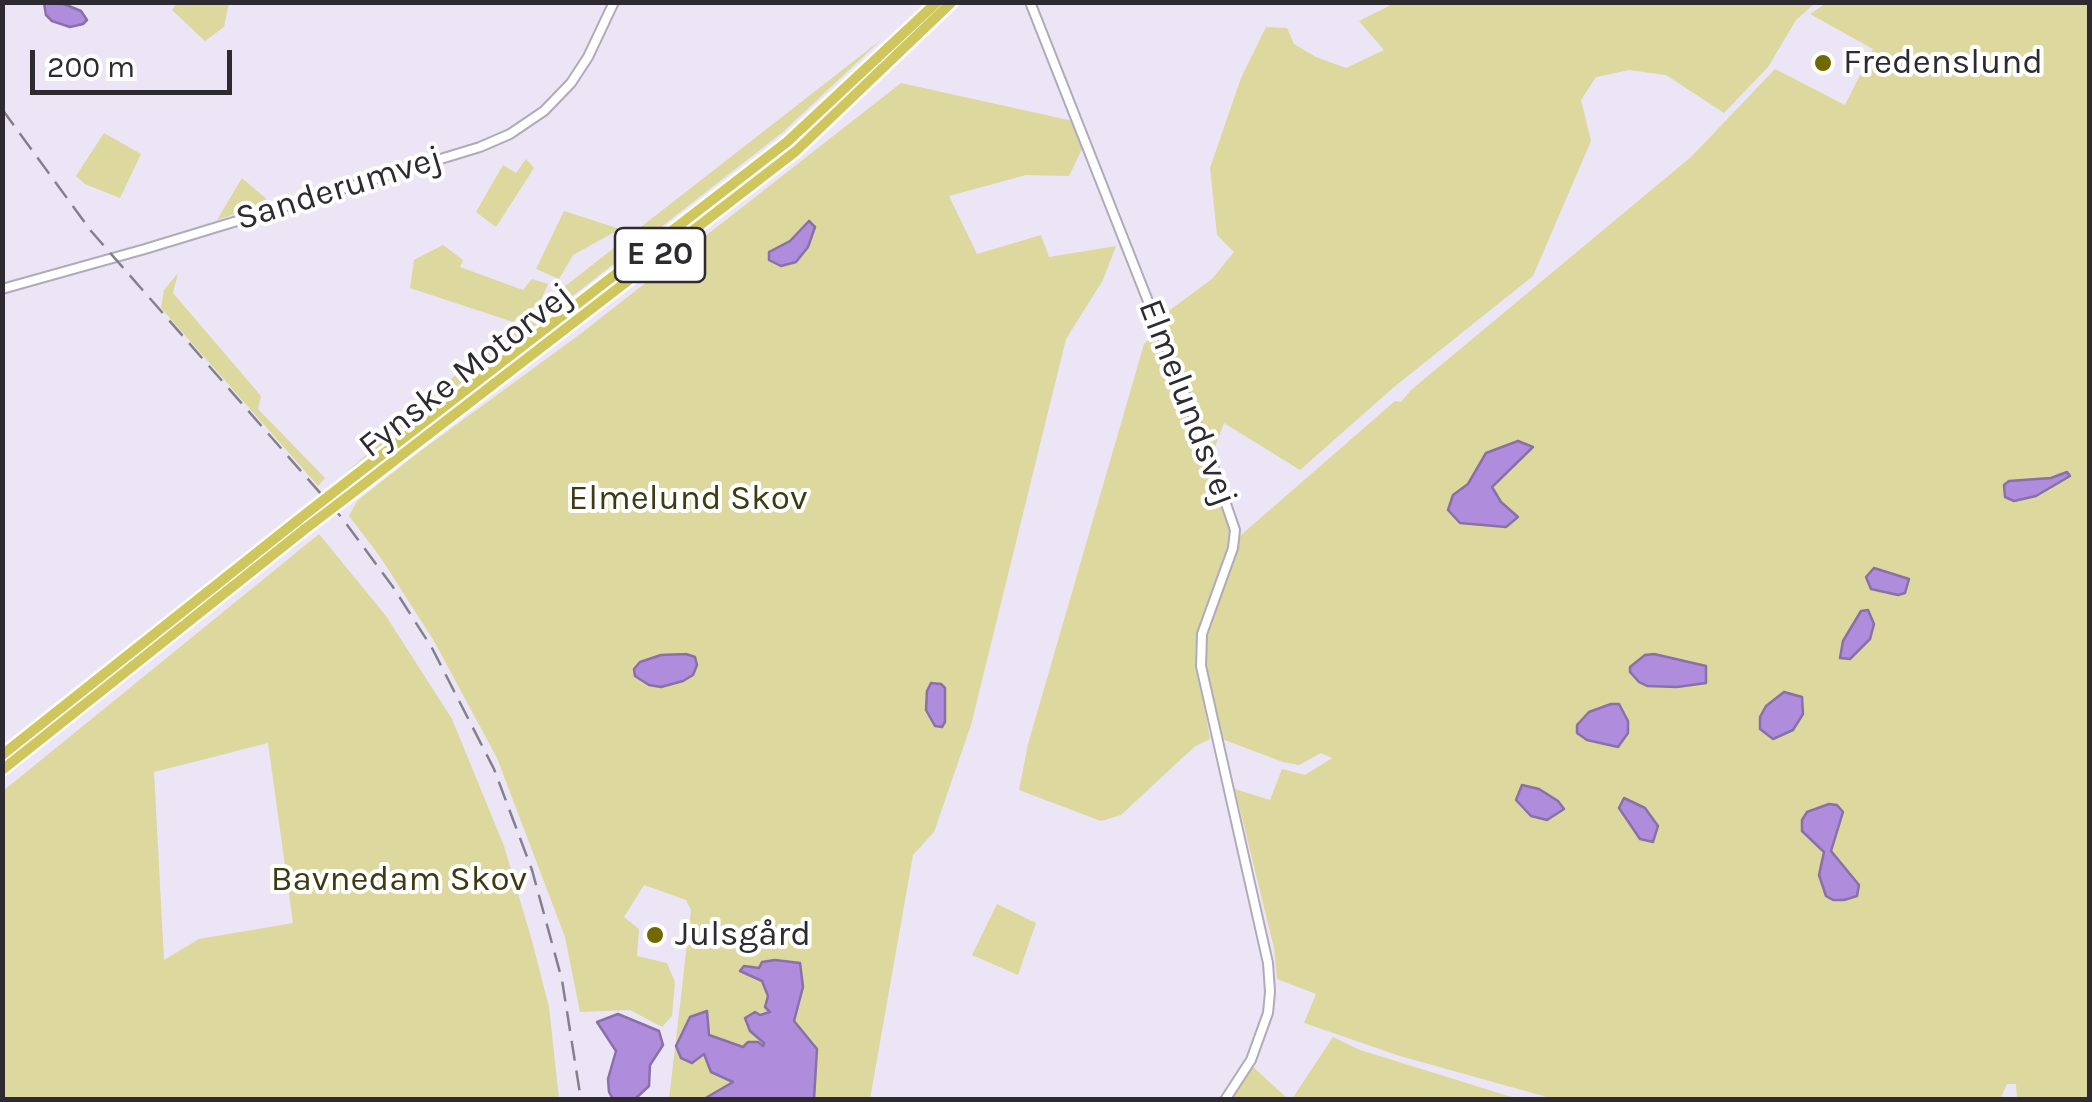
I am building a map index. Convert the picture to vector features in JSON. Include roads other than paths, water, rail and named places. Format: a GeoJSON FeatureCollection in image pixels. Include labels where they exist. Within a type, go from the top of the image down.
{"type":"FeatureCollection","features":[{"type":"Feature","properties":{"kind":"highway","name":"Fynske Motorvej"},"geometry":{"type":"LineString","coordinates":[[2,755],[787,142],[937,2]]}},
{"type":"Feature","properties":{"kind":"highway","name":"Fynske Motorvej"},"geometry":{"type":"LineString","coordinates":[[351,486],[796,151],[952,2]]}},
{"type":"Feature","properties":{"kind":"highway","name":"Fynske Motorvej"},"geometry":{"type":"LineString","coordinates":[[2,770],[301,525]]}},
{"type":"Feature","properties":{"kind":"street","name":"Sanderumvej"},"geometry":{"type":"LineString","coordinates":[[2,289],[496,140],[534,119],[571,83],[614,2]]}},
{"type":"Feature","properties":{"kind":"street","name":"Elmelundsvej"},"geometry":{"type":"LineString","coordinates":[[1030,2],[1235,530],[1233,548],[1202,634],[1201,666],[1268,963],[1270,992],[1268,1014],[1251,1060],[1224,1100]]}},
{"type":"Feature","properties":{"kind":"railway"},"geometry":{"type":"LineString","coordinates":[[2,109],[91,231],[342,518],[432,648],[494,769],[532,870],[562,980],[581,1100]]}},
{"type":"Feature","properties":{"kind":"place","name":"Fredenslund"},"geometry":{"type":"Point","coordinates":[1823,63]}},
{"type":"Feature","properties":{"kind":"place","name":"Julsgård"},"geometry":{"type":"Point","coordinates":[655,935]}},
{"type":"Feature","properties":{"kind":"park label","name":"Elmelund Skov"},"geometry":{"type":"Point","coordinates":[688,499]}},
{"type":"Feature","properties":{"kind":"park label","name":"Bavnedam Skov"},"geometry":{"type":"Point","coordinates":[399,880]}}]}
